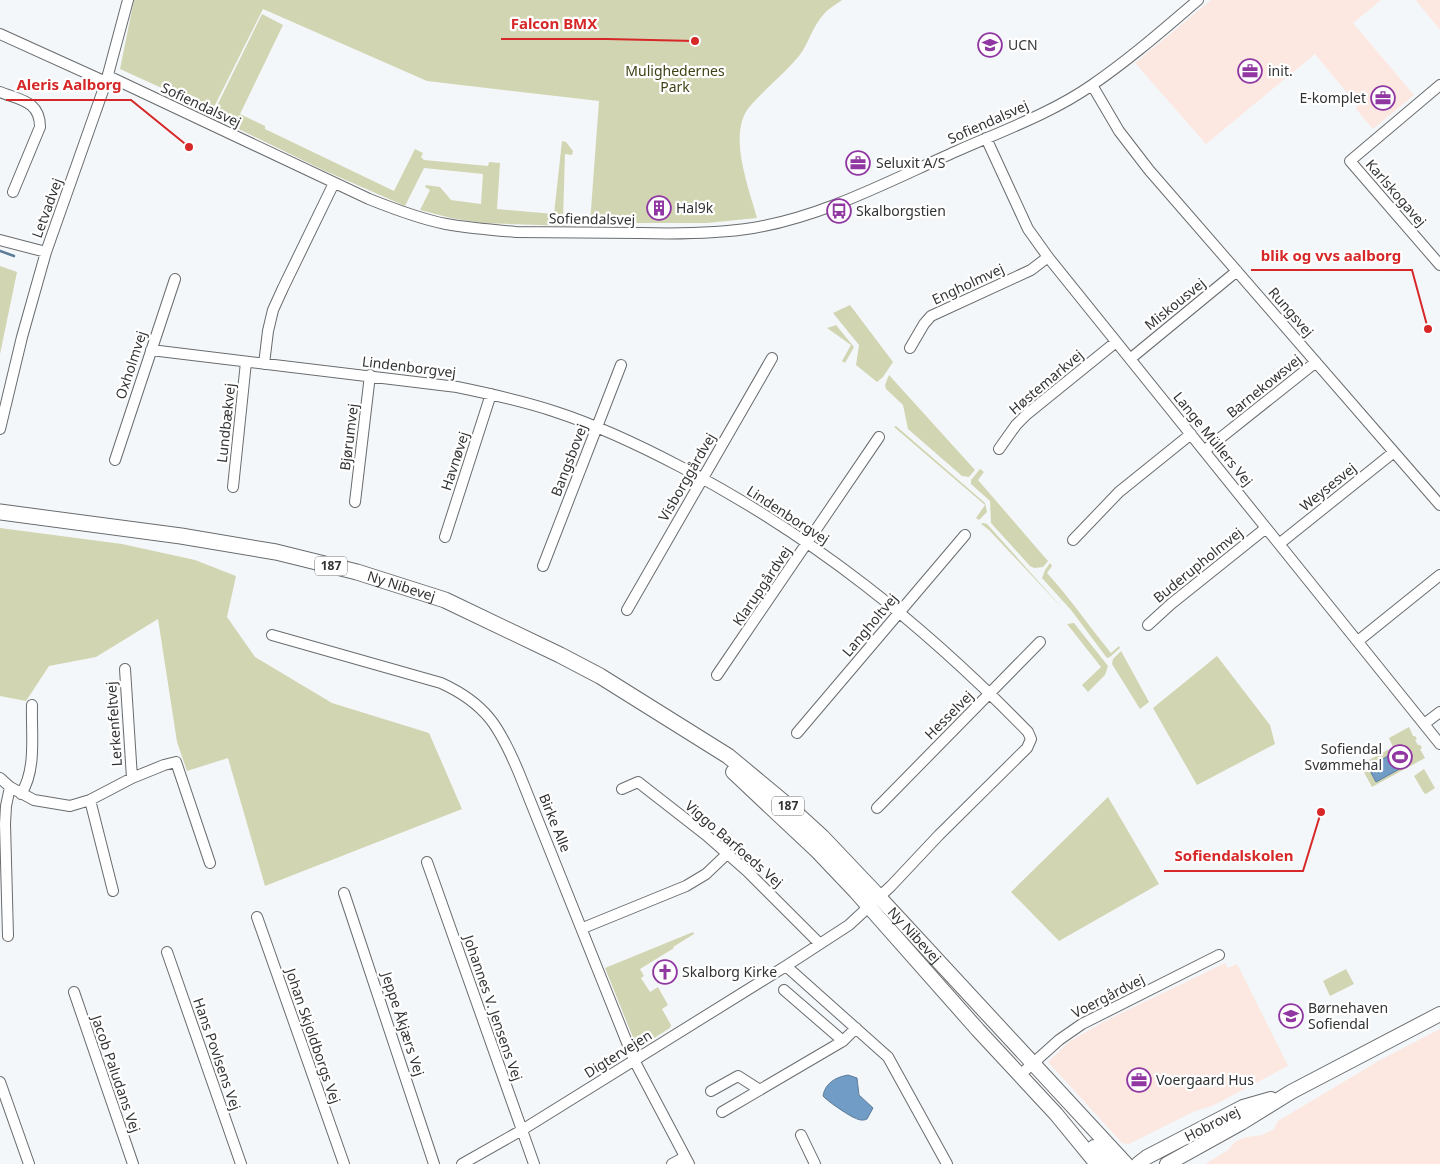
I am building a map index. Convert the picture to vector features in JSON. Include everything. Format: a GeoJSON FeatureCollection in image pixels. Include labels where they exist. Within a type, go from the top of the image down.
{"type":"FeatureCollection","features":[{"type":"Feature","properties":{"kind":"highway","name":"Ny Nibevej"},"geometry":{"type":"LineString","coordinates":[[6,513],[181,536],[276,552],[366,575],[445,600],[560,655],[628,692],[728,756],[770,790],[822,837],[874,902]]}},
{"type":"Feature","properties":{"kind":"highway","name":"Ny Nibevej"},"geometry":{"type":"LineString","coordinates":[[684,729],[733,772]]}},
{"type":"Feature","properties":{"kind":"main road","name":"Ny Nibevej"},"geometry":{"type":"LineString","coordinates":[[733,772],[874,902],[1033,1063],[1126,1164]]}},
{"type":"Feature","properties":{"kind":"main road","name":"Ny Nibevej"},"geometry":{"type":"LineString","coordinates":[[874,902],[978,1030],[1056,1114],[1097,1164]]}},
{"type":"Feature","properties":{"kind":"main road","name":"Hobrovej"},"geometry":{"type":"LineString","coordinates":[[1167,1164],[1241,1123],[1291,1092],[1440,1014]]}},
{"type":"Feature","properties":{"kind":"main road","name":"Hobrovej"},"geometry":{"type":"LineString","coordinates":[[1138,1164],[1147,1157],[1243,1107],[1291,1092]]}},
{"type":"Feature","properties":{"kind":"main road"},"geometry":{"type":"LineString","coordinates":[[1152,1164],[1204,1135],[1243,1107]]}},
{"type":"Feature","properties":{"kind":"main road"},"geometry":{"type":"LineString","coordinates":[[1056,1114],[1093,1145],[1110,1164]]}},
{"type":"Feature","properties":{"kind":"street","name":"Letvadvej"},"geometry":{"type":"LineString","coordinates":[[0,428],[22,337],[46,252],[107,79],[128,0]]}},
{"type":"Feature","properties":{"kind":"street","name":"Sofiendalsvej"},"geometry":{"type":"LineString","coordinates":[[0,34],[107,79],[369,199],[407,214],[445,224],[486,230],[586,233],[711,233],[752,228],[804,216],[854,196],[1060,104],[1092,85],[1147,43],[1198,0]]}},
{"type":"Feature","properties":{"kind":"street","name":"Rungsvej"},"geometry":{"type":"LineString","coordinates":[[1092,85],[1120,131],[1149,170],[1440,505]]}},
{"type":"Feature","properties":{"kind":"street","name":"Karlskogavej"},"geometry":{"type":"LineString","coordinates":[[1440,85],[1350,161],[1440,265]]}},
{"type":"Feature","properties":{"kind":"street"},"geometry":{"type":"LineString","coordinates":[[0,92],[32,104],[38,112],[40,119],[40,127],[13,192]]}},
{"type":"Feature","properties":{"kind":"street","name":"Lange Müllers Vej"},"geometry":{"type":"LineString","coordinates":[[986,138],[1028,229],[1048,257],[1440,744]]}},
{"type":"Feature","properties":{"kind":"street"},"geometry":{"type":"LineString","coordinates":[[264,364],[268,331],[282,288],[334,183]]}},
{"type":"Feature","properties":{"kind":"street"},"geometry":{"type":"LineString","coordinates":[[0,240],[46,252]]}},
{"type":"Feature","properties":{"kind":"street","name":"Engholmvej"},"geometry":{"type":"LineString","coordinates":[[910,348],[931,316],[1031,270],[1048,257]]}},
{"type":"Feature","properties":{"kind":"street","name":"Miskousvej"},"geometry":{"type":"LineString","coordinates":[[1130,359],[1237,271]]}},
{"type":"Feature","properties":{"kind":"street","name":"Oxholmvej"},"geometry":{"type":"LineString","coordinates":[[115,460],[175,279]]}},
{"type":"Feature","properties":{"kind":"street","name":"Høstemarkvej"},"geometry":{"type":"LineString","coordinates":[[999,449],[1016,425],[1027,414],[1116,342]]}},
{"type":"Feature","properties":{"kind":"street","name":"Lindenborgvej"},"geometry":{"type":"LineString","coordinates":[[151,350],[457,387],[492,394],[556,412],[597,427],[650,451],[748,504],[808,543],[900,612],[949,654],[990,693],[1028,732],[1031,739],[1027,748],[874,902]]}},
{"type":"Feature","properties":{"kind":"street","name":"Visborggårdvej"},"geometry":{"type":"LineString","coordinates":[[627,610],[772,358]]}},
{"type":"Feature","properties":{"kind":"street","name":"Lundbækvej"},"geometry":{"type":"LineString","coordinates":[[233,487],[246,362]]}},
{"type":"Feature","properties":{"kind":"street","name":"Barnekowsvej"},"geometry":{"type":"LineString","coordinates":[[1204,451],[1316,362]]}},
{"type":"Feature","properties":{"kind":"street","name":"Bangsbovej"},"geometry":{"type":"LineString","coordinates":[[543,566],[621,365]]}},
{"type":"Feature","properties":{"kind":"street","name":"Bjørumvej"},"geometry":{"type":"LineString","coordinates":[[355,502],[370,376]]}},
{"type":"Feature","properties":{"kind":"street","name":"Havnøvej"},"geometry":{"type":"LineString","coordinates":[[445,537],[492,394]]}},
{"type":"Feature","properties":{"kind":"street"},"geometry":{"type":"LineString","coordinates":[[1073,540],[1119,492],[1191,434]]}},
{"type":"Feature","properties":{"kind":"street","name":"Klarupgårdvej"},"geometry":{"type":"LineString","coordinates":[[717,675],[879,437]]}},
{"type":"Feature","properties":{"kind":"street","name":"Weysesvej"},"geometry":{"type":"LineString","coordinates":[[1279,544],[1394,452]]}},
{"type":"Feature","properties":{"kind":"street","name":"Buderupholmvej"},"geometry":{"type":"LineString","coordinates":[[1148,625],[1171,604],[1266,528]]}},
{"type":"Feature","properties":{"kind":"street","name":"Langholtvej"},"geometry":{"type":"LineString","coordinates":[[797,733],[965,535]]}},
{"type":"Feature","properties":{"kind":"street"},"geometry":{"type":"LineString","coordinates":[[1358,642],[1440,575]]}},
{"type":"Feature","properties":{"kind":"street","name":"Birke Alle"},"geometry":{"type":"LineString","coordinates":[[272,635],[441,683],[462,692],[490,718],[502,735],[521,778],[583,928],[634,1060],[687,1160],[672,1164]]}},
{"type":"Feature","properties":{"kind":"street","name":"Hesselvej"},"geometry":{"type":"LineString","coordinates":[[877,808],[1040,642]]}},
{"type":"Feature","properties":{"kind":"street","name":"Lerkenfeltvej"},"geometry":{"type":"LineString","coordinates":[[125,669],[132,778]]}},
{"type":"Feature","properties":{"kind":"street"},"geometry":{"type":"LineString","coordinates":[[21,794],[27,782],[31,763],[32,705]]}},
{"type":"Feature","properties":{"kind":"street"},"geometry":{"type":"LineString","coordinates":[[1424,724],[1440,712]]}},
{"type":"Feature","properties":{"kind":"street","name":"Lerkenfeltvej"},"geometry":{"type":"LineString","coordinates":[[0,778],[10,787],[34,800],[70,806],[90,800],[132,778],[176,762],[210,863]]}},
{"type":"Feature","properties":{"kind":"street","name":"Viggo Barfoeds Vej"},"geometry":{"type":"LineString","coordinates":[[622,789],[638,782],[747,871],[820,944]]}},
{"type":"Feature","properties":{"kind":"street"},"geometry":{"type":"LineString","coordinates":[[8,936],[5,824],[10,787]]}},
{"type":"Feature","properties":{"kind":"street"},"geometry":{"type":"LineString","coordinates":[[90,800],[113,892]]}},
{"type":"Feature","properties":{"kind":"street"},"geometry":{"type":"LineString","coordinates":[[583,928],[686,886],[706,874],[727,854]]}},
{"type":"Feature","properties":{"kind":"street","name":"Johannes V. Jensens Vej"},"geometry":{"type":"LineString","coordinates":[[427,862],[534,1164]]}},
{"type":"Feature","properties":{"kind":"street","name":"Jeppe Åkjærs Vej"},"geometry":{"type":"LineString","coordinates":[[344,893],[434,1164]]}},
{"type":"Feature","properties":{"kind":"street","name":"Digtervejen"},"geometry":{"type":"LineString","coordinates":[[462,1164],[522,1130],[786,966],[849,925],[874,902]]}},
{"type":"Feature","properties":{"kind":"street","name":"Johan Skjoldborgs Vej"},"geometry":{"type":"LineString","coordinates":[[256,917],[344,1164]]}},
{"type":"Feature","properties":{"kind":"street","name":"Hans Povlsens Vej"},"geometry":{"type":"LineString","coordinates":[[167,952],[241,1164]]}},
{"type":"Feature","properties":{"kind":"street","name":"Voergårdvej"},"geometry":{"type":"LineString","coordinates":[[1020,1075],[1059,1040],[1082,1024],[1219,955]]}},
{"type":"Feature","properties":{"kind":"street"},"geometry":{"type":"LineString","coordinates":[[786,966],[888,1058],[947,1164]]}},
{"type":"Feature","properties":{"kind":"street"},"geometry":{"type":"LineString","coordinates":[[784,990],[843,1041]]}},
{"type":"Feature","properties":{"kind":"street","name":"Jacob Paludans Vej"},"geometry":{"type":"LineString","coordinates":[[74,992],[133,1164]]}},
{"type":"Feature","properties":{"kind":"street"},"geometry":{"type":"LineString","coordinates":[[722,1112],[843,1041],[856,1028]]}},
{"type":"Feature","properties":{"kind":"street"},"geometry":{"type":"LineString","coordinates":[[711,1091],[738,1076],[760,1090]]}},
{"type":"Feature","properties":{"kind":"street"},"geometry":{"type":"LineString","coordinates":[[1,1089],[29,1164]]}},
{"type":"Feature","properties":{"kind":"street"},"geometry":{"type":"LineString","coordinates":[[800,1135],[815,1164]]}},
{"type":"Feature","properties":{"kind":"shaded area"},"geometry":{"type":"Polygon","coordinates":[[[1211,0],[1381,0],[1353,23],[1414,95],[1373,129],[1356,109],[1357,105],[1315,54],[1206,144],[1135,63],[1211,0]]]}},
{"type":"Feature","properties":{"kind":"shaded area"},"geometry":{"type":"Polygon","coordinates":[[[1416,0],[1440,0],[1440,30],[1418,3],[1416,0]]]}},
{"type":"Feature","properties":{"kind":"shaded area"},"geometry":{"type":"Polygon","coordinates":[[[1225,963],[1228,968],[1237,964],[1288,1066],[1212,1106],[1195,1111],[1129,1144],[1122,1143],[1048,1062],[1070,1041],[1105,1021],[1225,963]]]}},
{"type":"Feature","properties":{"kind":"shaded area"},"geometry":{"type":"Polygon","coordinates":[[[1440,1029],[1440,1164],[1205,1164],[1228,1150],[1236,1141],[1262,1135],[1274,1129],[1278,1121],[1380,1060],[1440,1029]]]}},
{"type":"Feature","properties":{"kind":"green space","name":"Mulighedernes Park"},"geometry":{"type":"Polygon","coordinates":[[[134,0],[842,0],[820,18],[799,56],[751,105],[744,116],[740,130],[742,160],[757,218],[707,223],[590,223],[599,101],[427,81],[263,9],[212,111],[120,69],[134,0]]]}},
{"type":"Feature","properties":{"kind":"green space"},"geometry":{"type":"Polygon","coordinates":[[[262,14],[283,25],[240,114],[265,126],[265,129],[394,191],[415,149],[423,153],[421,157],[424,160],[488,166],[489,162],[500,163],[497,209],[554,214],[562,141],[566,142],[573,151],[572,155],[565,154],[563,220],[570,221],[570,226],[482,223],[420,210],[430,190],[425,187],[426,185],[440,187],[451,200],[481,204],[483,174],[424,168],[405,206],[323,170],[212,116],[262,14]]]}},
{"type":"Feature","properties":{"kind":"green space"},"geometry":{"type":"Polygon","coordinates":[[[0,266],[17,272],[0,354],[0,266]]]}},
{"type":"Feature","properties":{"kind":"green space"},"geometry":{"type":"Polygon","coordinates":[[[850,305],[893,362],[883,377],[877,382],[856,365],[859,345],[833,313],[850,305]]]}},
{"type":"Feature","properties":{"kind":"green space"},"geometry":{"type":"Polygon","coordinates":[[[836,325],[854,347],[845,363],[842,361],[851,345],[827,328],[836,325]]]}},
{"type":"Feature","properties":{"kind":"green space"},"geometry":{"type":"Polygon","coordinates":[[[889,375],[975,470],[969,477],[962,476],[908,429],[903,405],[886,389],[885,385],[889,375]]]}},
{"type":"Feature","properties":{"kind":"green space"},"geometry":{"type":"Polygon","coordinates":[[[896,426],[985,503],[987,512],[979,520],[976,518],[985,505],[894,427],[896,426]]]}},
{"type":"Feature","properties":{"kind":"green space"},"geometry":{"type":"Polygon","coordinates":[[[980,469],[984,472],[978,480],[1048,561],[1043,567],[1034,568],[1030,566],[991,523],[990,501],[971,484],[971,480],[980,469]]]}},
{"type":"Feature","properties":{"kind":"green space"},"geometry":{"type":"Polygon","coordinates":[[[981,524],[987,524],[1064,610],[989,530],[981,524]]]}},
{"type":"Feature","properties":{"kind":"green space"},"geometry":{"type":"Polygon","coordinates":[[[0,528],[122,544],[195,560],[236,576],[227,617],[255,657],[332,703],[429,733],[462,809],[265,886],[228,758],[187,771],[177,742],[158,619],[96,657],[49,666],[26,701],[0,696],[0,528]]]}},
{"type":"Feature","properties":{"kind":"green space"},"geometry":{"type":"Polygon","coordinates":[[[1050,563],[1052,566],[1047,573],[1111,653],[1119,646],[1120,648],[1110,657],[1107,658],[1071,610],[1042,578],[1050,563]]]}},
{"type":"Feature","properties":{"kind":"green space"},"geometry":{"type":"Polygon","coordinates":[[[1074,623],[1108,666],[1105,675],[1088,692],[1082,685],[1101,667],[1067,624],[1074,623]]]}},
{"type":"Feature","properties":{"kind":"green space"},"geometry":{"type":"Polygon","coordinates":[[[1121,651],[1149,702],[1140,709],[1112,664],[1113,659],[1121,651]]]}},
{"type":"Feature","properties":{"kind":"green space"},"geometry":{"type":"Polygon","coordinates":[[[1217,656],[1270,725],[1275,744],[1197,785],[1153,708],[1217,656]]]}},
{"type":"Feature","properties":{"kind":"green space","name":"Sofiendal Svømmehal"},"geometry":{"type":"Polygon","coordinates":[[[1409,727],[1413,736],[1417,739],[1415,740],[1418,745],[1422,748],[1420,749],[1425,758],[1372,787],[1360,765],[1393,747],[1389,738],[1409,727]]]}},
{"type":"Feature","properties":{"kind":"green space"},"geometry":{"type":"Polygon","coordinates":[[[1424,769],[1435,788],[1426,794],[1414,776],[1424,769]]]}},
{"type":"Feature","properties":{"kind":"green space"},"geometry":{"type":"Polygon","coordinates":[[[1108,797],[1159,884],[1059,941],[1011,892],[1108,797]]]}},
{"type":"Feature","properties":{"kind":"green space"},"geometry":{"type":"Polygon","coordinates":[[[693,932],[694,934],[674,948],[640,969],[644,976],[641,978],[650,992],[658,987],[668,1005],[662,1009],[671,1025],[670,1028],[640,1047],[636,1045],[605,968],[693,932]]]}},
{"type":"Feature","properties":{"kind":"green space"},"geometry":{"type":"Polygon","coordinates":[[[1346,969],[1354,984],[1330,996],[1323,981],[1346,969]]]}},
{"type":"Feature","properties":{"kind":"water"},"geometry":{"type":"Polygon","coordinates":[[[1397,751],[1405,766],[1376,782],[1368,767],[1397,751]]]}},
{"type":"Feature","properties":{"kind":"water"},"geometry":{"type":"Polygon","coordinates":[[[848,1075],[857,1078],[859,1095],[873,1108],[867,1119],[861,1120],[852,1117],[823,1096],[824,1091],[832,1081],[848,1075]]]}},
{"type":"Feature","properties":{"kind":"waterway"},"geometry":{"type":"LineString","coordinates":[[0,251],[14,256]]}},
{"type":"Feature","properties":{"kind":"place","name":"Falcon BMX"},"geometry":{"type":"Point","coordinates":[695,41]}},
{"type":"Feature","properties":{"kind":"place","name":"UCN"},"geometry":{"type":"Point","coordinates":[990,45]}},
{"type":"Feature","properties":{"kind":"place","name":"init."},"geometry":{"type":"Point","coordinates":[1250,71]}},
{"type":"Feature","properties":{"kind":"place","name":"E-komplet"},"geometry":{"type":"Point","coordinates":[1383,98]}},
{"type":"Feature","properties":{"kind":"place","name":"Aleris Aalborg"},"geometry":{"type":"Point","coordinates":[189,147]}},
{"type":"Feature","properties":{"kind":"place","name":"Seluxit A/S"},"geometry":{"type":"Point","coordinates":[858,163]}},
{"type":"Feature","properties":{"kind":"place","name":"Hal9k"},"geometry":{"type":"Point","coordinates":[659,208]}},
{"type":"Feature","properties":{"kind":"place","name":"Skalborgstien"},"geometry":{"type":"Point","coordinates":[839,211]}},
{"type":"Feature","properties":{"kind":"place","name":"blik og vvs aalborg"},"geometry":{"type":"Point","coordinates":[1428,329]}},
{"type":"Feature","properties":{"kind":"place","name":"Sofiendal Svømmehal"},"geometry":{"type":"Point","coordinates":[1400,757]}},
{"type":"Feature","properties":{"kind":"place","name":"Sofiendalskolen"},"geometry":{"type":"Point","coordinates":[1321,812]}},
{"type":"Feature","properties":{"kind":"place","name":"Skalborg Kirke"},"geometry":{"type":"Point","coordinates":[665,972]}},
{"type":"Feature","properties":{"kind":"place","name":"Børnehaven Sofiendal"},"geometry":{"type":"Point","coordinates":[1291,1016]}},
{"type":"Feature","properties":{"kind":"place","name":"Voergaard Hus"},"geometry":{"type":"Point","coordinates":[1139,1080]}}]}
